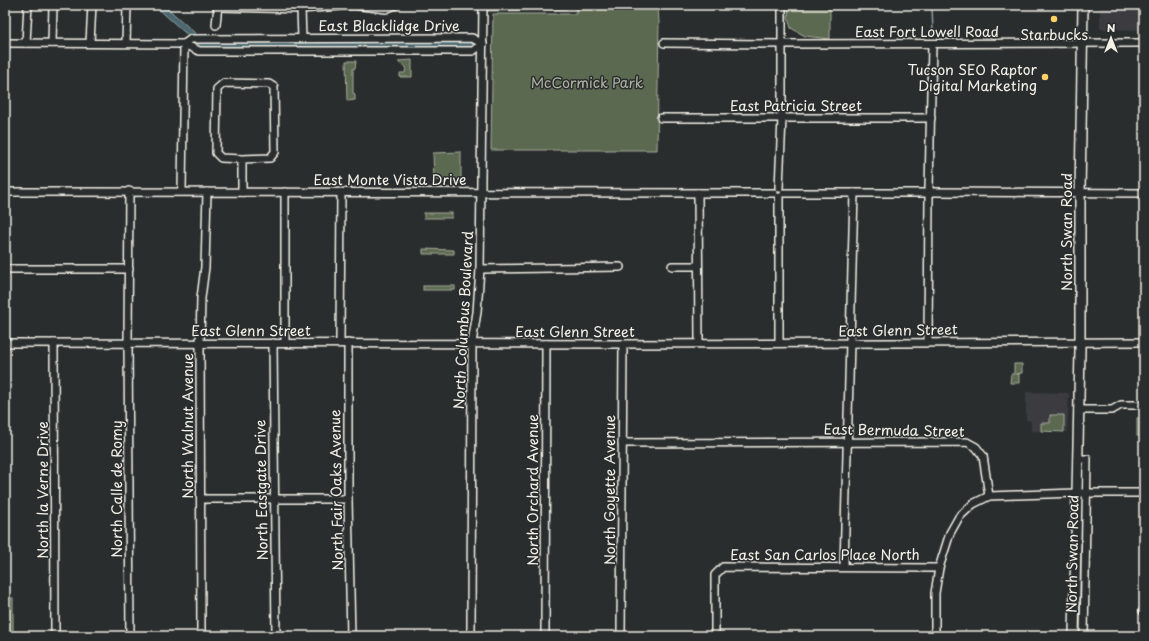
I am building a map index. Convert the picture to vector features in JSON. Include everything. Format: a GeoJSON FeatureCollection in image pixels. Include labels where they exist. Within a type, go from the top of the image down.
{"type":"FeatureCollection","features":[{"type":"Feature","properties":{"kind":"main road","name":"North Swan Road"},"geometry":{"type":"LineString","coordinates":[[1074,636],[1080,342],[1080,194],[1083,5]]}},
{"type":"Feature","properties":{"kind":"street"},"geometry":{"type":"LineString","coordinates":[[26,43],[28,5]]}},
{"type":"Feature","properties":{"kind":"street"},"geometry":{"type":"LineString","coordinates":[[52,43],[53,5]]}},
{"type":"Feature","properties":{"kind":"street"},"geometry":{"type":"LineString","coordinates":[[90,43],[92,5]]}},
{"type":"Feature","properties":{"kind":"street"},"geometry":{"type":"LineString","coordinates":[[126,43],[127,5]]}},
{"type":"Feature","properties":{"kind":"street"},"geometry":{"type":"LineString","coordinates":[[216,25],[218,6],[273,6],[301,9],[354,5],[386,9],[395,5]]}},
{"type":"Feature","properties":{"kind":"street","name":"North Columbus Boulevard"},"geometry":{"type":"LineString","coordinates":[[470,636],[472,343],[477,312],[480,269],[483,5]]}},
{"type":"Feature","properties":{"kind":"street"},"geometry":{"type":"LineString","coordinates":[[779,343],[779,193],[782,118],[782,5]]}},
{"type":"Feature","properties":{"kind":"street"},"geometry":{"type":"LineString","coordinates":[[301,9],[302,38]]}},
{"type":"Feature","properties":{"kind":"street","name":"East Blacklidge Drive"},"geometry":{"type":"LineString","coordinates":[[5,43],[184,44],[199,50],[207,51],[473,51],[483,44],[472,38],[208,38],[191,39],[184,44]]}},
{"type":"Feature","properties":{"kind":"street"},"geometry":{"type":"LineString","coordinates":[[664,43],[782,44]]}},
{"type":"Feature","properties":{"kind":"street","name":"East Fort Lowell Road"},"geometry":{"type":"LineString","coordinates":[[782,44],[1144,43]]}},
{"type":"Feature","properties":{"kind":"street"},"geometry":{"type":"LineString","coordinates":[[182,191],[184,44]]}},
{"type":"Feature","properties":{"kind":"street"},"geometry":{"type":"LineString","coordinates":[[928,342],[932,44]]}},
{"type":"Feature","properties":{"kind":"street"},"geometry":{"type":"LineString","coordinates":[[224,83],[269,84],[274,87],[275,152],[270,158],[242,159],[221,158],[216,153],[217,89],[224,83]]}},
{"type":"Feature","properties":{"kind":"street","name":"East Patricia Street"},"geometry":{"type":"LineString","coordinates":[[661,118],[930,118]]}},
{"type":"Feature","properties":{"kind":"street"},"geometry":{"type":"LineString","coordinates":[[242,159],[242,192]]}},
{"type":"Feature","properties":{"kind":"street","name":"East Monte Vista Drive"},"geometry":{"type":"LineString","coordinates":[[5,192],[182,191],[1144,194]]}},
{"type":"Feature","properties":{"kind":"street","name":"North Calle de Romy"},"geometry":{"type":"LineString","coordinates":[[130,192],[128,343],[130,636]]}},
{"type":"Feature","properties":{"kind":"street","name":"North Walnut Avenue"},"geometry":{"type":"LineString","coordinates":[[201,636],[200,343],[201,298],[205,267],[207,192]]}},
{"type":"Feature","properties":{"kind":"street"},"geometry":{"type":"LineString","coordinates":[[285,192],[285,343]]}},
{"type":"Feature","properties":{"kind":"street"},"geometry":{"type":"LineString","coordinates":[[340,343],[341,192]]}},
{"type":"Feature","properties":{"kind":"street"},"geometry":{"type":"LineString","coordinates":[[698,193],[699,343]]}},
{"type":"Feature","properties":{"kind":"street"},"geometry":{"type":"LineString","coordinates":[[844,566],[854,193]]}},
{"type":"Feature","properties":{"kind":"street"},"geometry":{"type":"LineString","coordinates":[[672,266],[698,266]]}},
{"type":"Feature","properties":{"kind":"street"},"geometry":{"type":"LineString","coordinates":[[480,269],[620,267]]}},
{"type":"Feature","properties":{"kind":"street"},"geometry":{"type":"LineString","coordinates":[[5,269],[129,269]]}},
{"type":"Feature","properties":{"kind":"street","name":"East Glenn Street"},"geometry":{"type":"LineString","coordinates":[[5,343],[850,344],[928,342],[1144,342]]}},
{"type":"Feature","properties":{"kind":"street","name":"North la Verne Drive"},"geometry":{"type":"LineString","coordinates":[[54,343],[55,636]]}},
{"type":"Feature","properties":{"kind":"street","name":"North Eastgate Drive"},"geometry":{"type":"LineString","coordinates":[[273,343],[276,636]]}},
{"type":"Feature","properties":{"kind":"street","name":"North Fair Oaks Avenue"},"geometry":{"type":"LineString","coordinates":[[348,343],[348,499],[351,636]]}},
{"type":"Feature","properties":{"kind":"street","name":"North Orchard Avenue"},"geometry":{"type":"LineString","coordinates":[[545,636],[546,344]]}},
{"type":"Feature","properties":{"kind":"street","name":"North Goyette Avenue"},"geometry":{"type":"LineString","coordinates":[[621,636],[623,344]]}},
{"type":"Feature","properties":{"kind":"street"},"geometry":{"type":"LineString","coordinates":[[1078,410],[1112,410],[1122,405],[1144,405]]}},
{"type":"Feature","properties":{"kind":"street","name":"East Bermuda Street"},"geometry":{"type":"LineString","coordinates":[[622,443],[967,442],[976,447],[983,456],[988,496]]}},
{"type":"Feature","properties":{"kind":"street","name":"North Swan Road"},"geometry":{"type":"LineString","coordinates":[[1077,459],[1087,459],[1084,636]]}},
{"type":"Feature","properties":{"kind":"street"},"geometry":{"type":"LineString","coordinates":[[935,636],[935,593],[939,568],[950,533],[959,517],[973,504],[988,496],[1076,493],[1144,493]]}},
{"type":"Feature","properties":{"kind":"street"},"geometry":{"type":"LineString","coordinates":[[201,499],[348,499]]}},
{"type":"Feature","properties":{"kind":"street","name":"East San Carlos Place North"},"geometry":{"type":"LineString","coordinates":[[715,636],[715,575],[723,567],[844,566],[939,568]]}},
{"type":"Feature","properties":{"kind":"shaded area"},"geometry":{"type":"Polygon","coordinates":[[[1100,5],[1144,5],[1144,30],[1100,29],[1100,5]]]}},
{"type":"Feature","properties":{"kind":"shaded area"},"geometry":{"type":"Polygon","coordinates":[[[1026,392],[1069,393],[1067,432],[1031,431],[1031,421],[1026,420],[1026,392]]]}},
{"type":"Feature","properties":{"kind":"green space"},"geometry":{"type":"Polygon","coordinates":[[[488,5],[567,5],[567,9],[488,11],[488,5]]]}},
{"type":"Feature","properties":{"kind":"green space","name":"McCormick Park"},"geometry":{"type":"Polygon","coordinates":[[[576,5],[656,5],[658,7],[657,150],[491,150],[493,14],[576,14],[576,5]]]}},
{"type":"Feature","properties":{"kind":"green space"},"geometry":{"type":"Polygon","coordinates":[[[789,5],[830,5],[830,39],[805,36],[791,28],[788,18],[789,5]]]}},
{"type":"Feature","properties":{"kind":"green space"},"geometry":{"type":"Polygon","coordinates":[[[412,60],[412,77],[400,77],[400,73],[405,73],[406,67],[399,63],[399,61],[412,60]]]}},
{"type":"Feature","properties":{"kind":"green space"},"geometry":{"type":"Polygon","coordinates":[[[346,61],[356,61],[355,68],[353,69],[353,93],[355,94],[355,100],[347,101],[346,61]]]}},
{"type":"Feature","properties":{"kind":"green space"},"geometry":{"type":"Polygon","coordinates":[[[461,152],[461,180],[434,180],[433,153],[461,152]]]}},
{"type":"Feature","properties":{"kind":"green space"},"geometry":{"type":"Polygon","coordinates":[[[424,213],[452,213],[452,218],[424,218],[424,213]]]}},
{"type":"Feature","properties":{"kind":"green space"},"geometry":{"type":"Polygon","coordinates":[[[423,249],[454,250],[454,254],[423,254],[423,249]]]}},
{"type":"Feature","properties":{"kind":"green space"},"geometry":{"type":"Polygon","coordinates":[[[423,286],[455,286],[455,290],[423,290],[423,286]]]}},
{"type":"Feature","properties":{"kind":"green space"},"geometry":{"type":"Polygon","coordinates":[[[1014,364],[1022,364],[1022,373],[1016,374],[1019,374],[1019,383],[1010,383],[1011,374],[1014,374],[1014,364]]]}},
{"type":"Feature","properties":{"kind":"green space"},"geometry":{"type":"Polygon","coordinates":[[[1050,415],[1064,415],[1064,432],[1041,431],[1041,423],[1050,423],[1050,415]]]}},
{"type":"Feature","properties":{"kind":"green space"},"geometry":{"type":"Polygon","coordinates":[[[1137,418],[1144,418],[1144,436],[1137,436],[1137,418]]]}},
{"type":"Feature","properties":{"kind":"green space"},"geometry":{"type":"Polygon","coordinates":[[[5,598],[13,598],[13,631],[5,631],[5,598]]]}},
{"type":"Feature","properties":{"kind":"water"},"geometry":{"type":"Polygon","coordinates":[[[154,5],[164,5],[196,34],[209,43],[474,42],[474,49],[202,48],[154,5]]]}},
{"type":"Feature","properties":{"kind":"waterway"},"geometry":{"type":"LineString","coordinates":[[932,5],[933,34]]}},
{"type":"Feature","properties":{"kind":"place","name":"Starbucks"},"geometry":{"type":"Point","coordinates":[1054,19]}},
{"type":"Feature","properties":{"kind":"place","name":"Tucson SEO Raptor Digital Marketing"},"geometry":{"type":"Point","coordinates":[1045,77]}}]}
